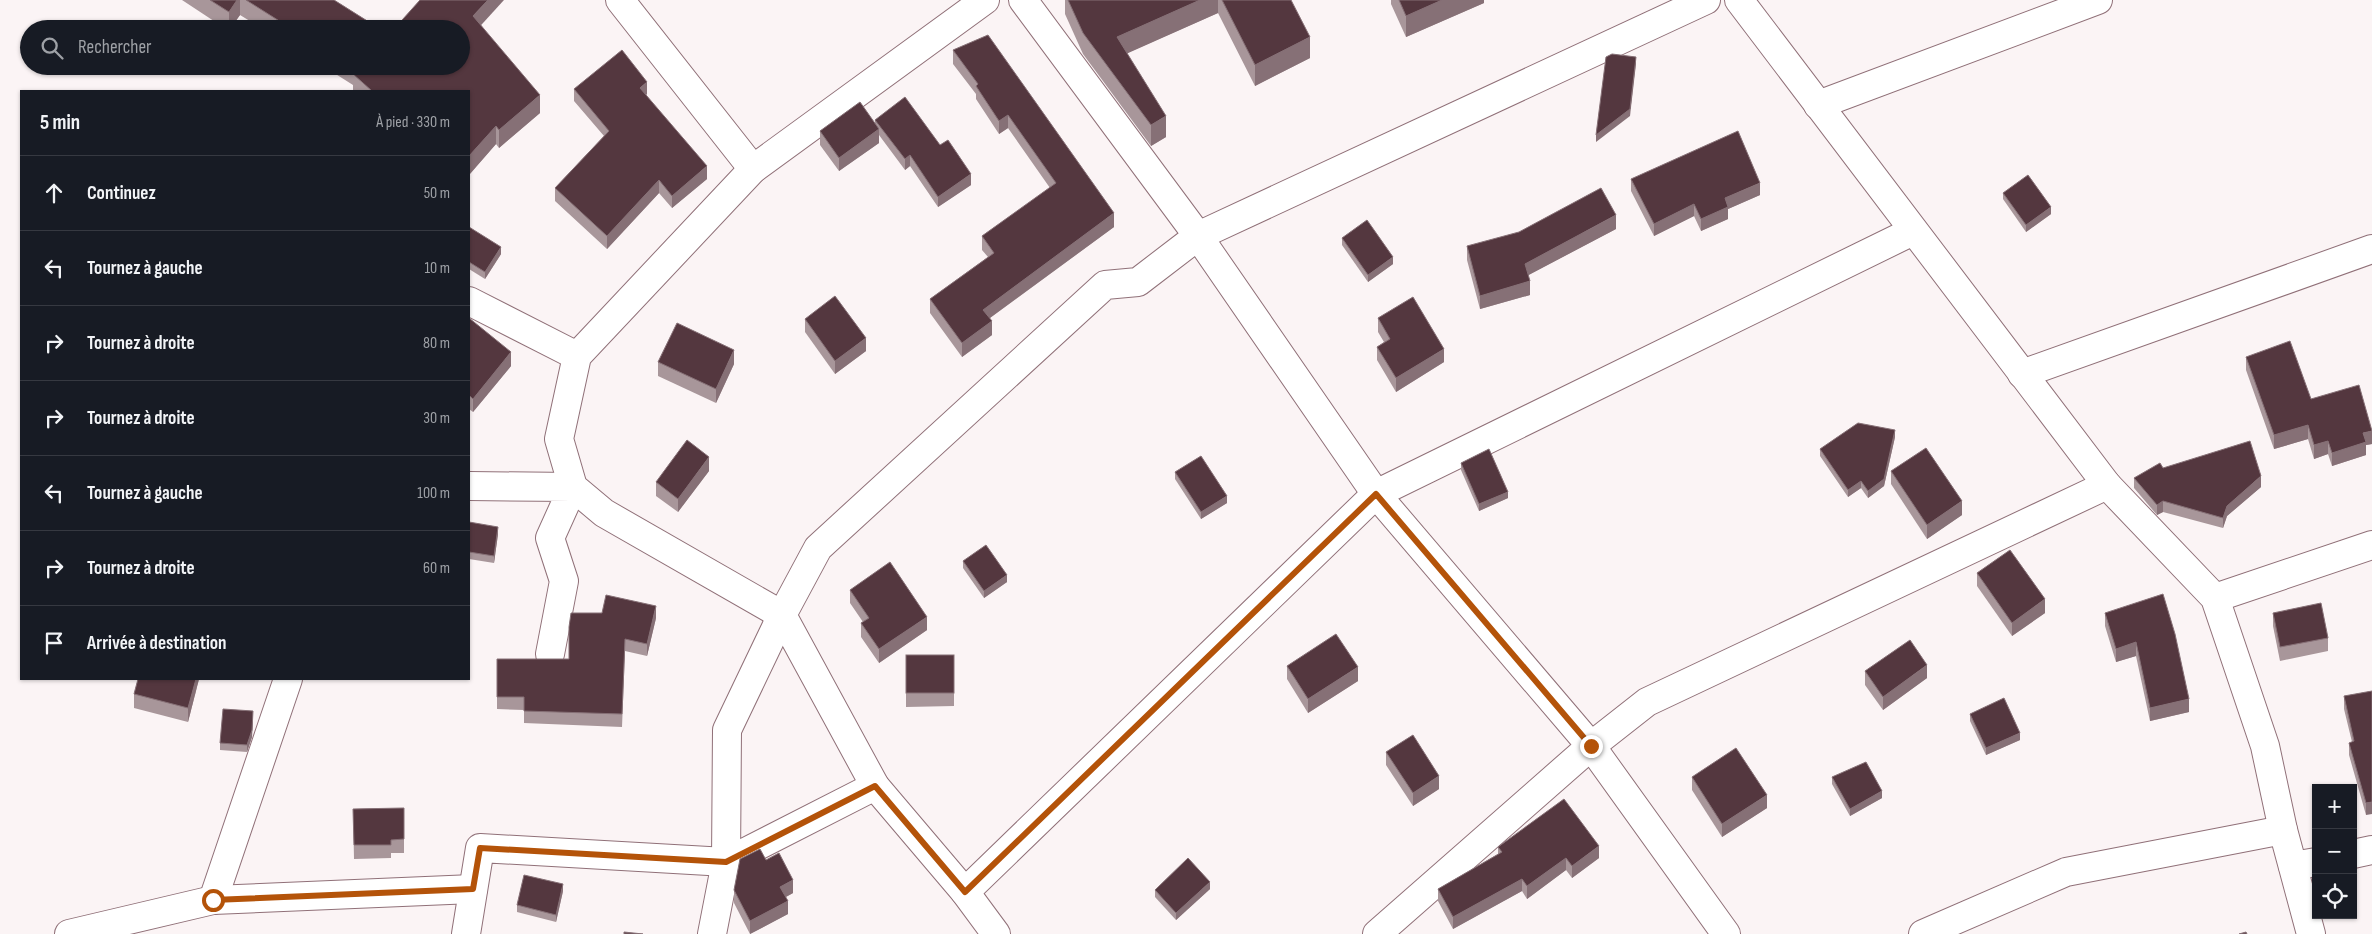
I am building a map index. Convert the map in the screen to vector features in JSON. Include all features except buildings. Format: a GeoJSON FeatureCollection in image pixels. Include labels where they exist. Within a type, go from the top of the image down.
{"type":"FeatureCollection","features":[{"type":"Feature","properties":{"kind":"street"},"geometry":{"type":"LineString","coordinates":[[620,0],[753,169]]}},
{"type":"Feature","properties":{"kind":"street"},"geometry":{"type":"LineString","coordinates":[[986,0],[753,169],[577,356],[559,439],[573,487],[604,514],[782,614],[875,786],[965,892],[996,934]]}},
{"type":"Feature","properties":{"kind":"street"},"geometry":{"type":"LineString","coordinates":[[1023,0],[1198,236],[1376,494],[1591,746],[1726,934]]}},
{"type":"Feature","properties":{"kind":"street"},"geometry":{"type":"LineString","coordinates":[[712,934],[726,862],[727,730],[782,614],[818,548],[1106,285],[1138,282],[1198,236],[1706,0]]}},
{"type":"Feature","properties":{"kind":"street"},"geometry":{"type":"LineString","coordinates":[[1739,0],[2107,485],[2215,598],[2265,746],[2284,830],[2304,864],[2311,934]]}},
{"type":"Feature","properties":{"kind":"street"},"geometry":{"type":"LineString","coordinates":[[1818,105],[2098,0]]}},
{"type":"Feature","properties":{"kind":"street"},"geometry":{"type":"LineString","coordinates":[[965,892],[1376,494],[1913,231]]}},
{"type":"Feature","properties":{"kind":"street"},"geometry":{"type":"LineString","coordinates":[[2022,374],[2372,249]]}},
{"type":"Feature","properties":{"kind":"street"},"geometry":{"type":"LineString","coordinates":[[470,302],[577,356]]}},
{"type":"Feature","properties":{"kind":"street"},"geometry":{"type":"LineString","coordinates":[[1377,934],[1591,746],[1647,702],[2107,485]]}},
{"type":"Feature","properties":{"kind":"street"},"geometry":{"type":"LineString","coordinates":[[470,486],[573,487]]}},
{"type":"Feature","properties":{"kind":"street"},"geometry":{"type":"LineString","coordinates":[[550,654],[564,581],[550,538],[573,487]]}},
{"type":"Feature","properties":{"kind":"street"},"geometry":{"type":"LineString","coordinates":[[2215,598],[2372,545]]}},
{"type":"Feature","properties":{"kind":"street"},"geometry":{"type":"LineString","coordinates":[[213,900],[288,680]]}},
{"type":"Feature","properties":{"kind":"street"},"geometry":{"type":"LineString","coordinates":[[466,934],[480,848],[726,862],[875,786]]}},
{"type":"Feature","properties":{"kind":"street"},"geometry":{"type":"LineString","coordinates":[[1928,933],[2066,872],[2284,830]]}},
{"type":"Feature","properties":{"kind":"street"},"geometry":{"type":"LineString","coordinates":[[2357,853],[2372,850]]}},
{"type":"Feature","properties":{"kind":"street"},"geometry":{"type":"LineString","coordinates":[[69,934],[213,900],[473,889]]}},
{"type":"Feature","properties":{"kind":"route"},"geometry":{"type":"LineString","coordinates":[[213,900],[473,889],[480,848],[726,862],[875,786],[965,892],[1376,494],[1591,746]]}}]}
